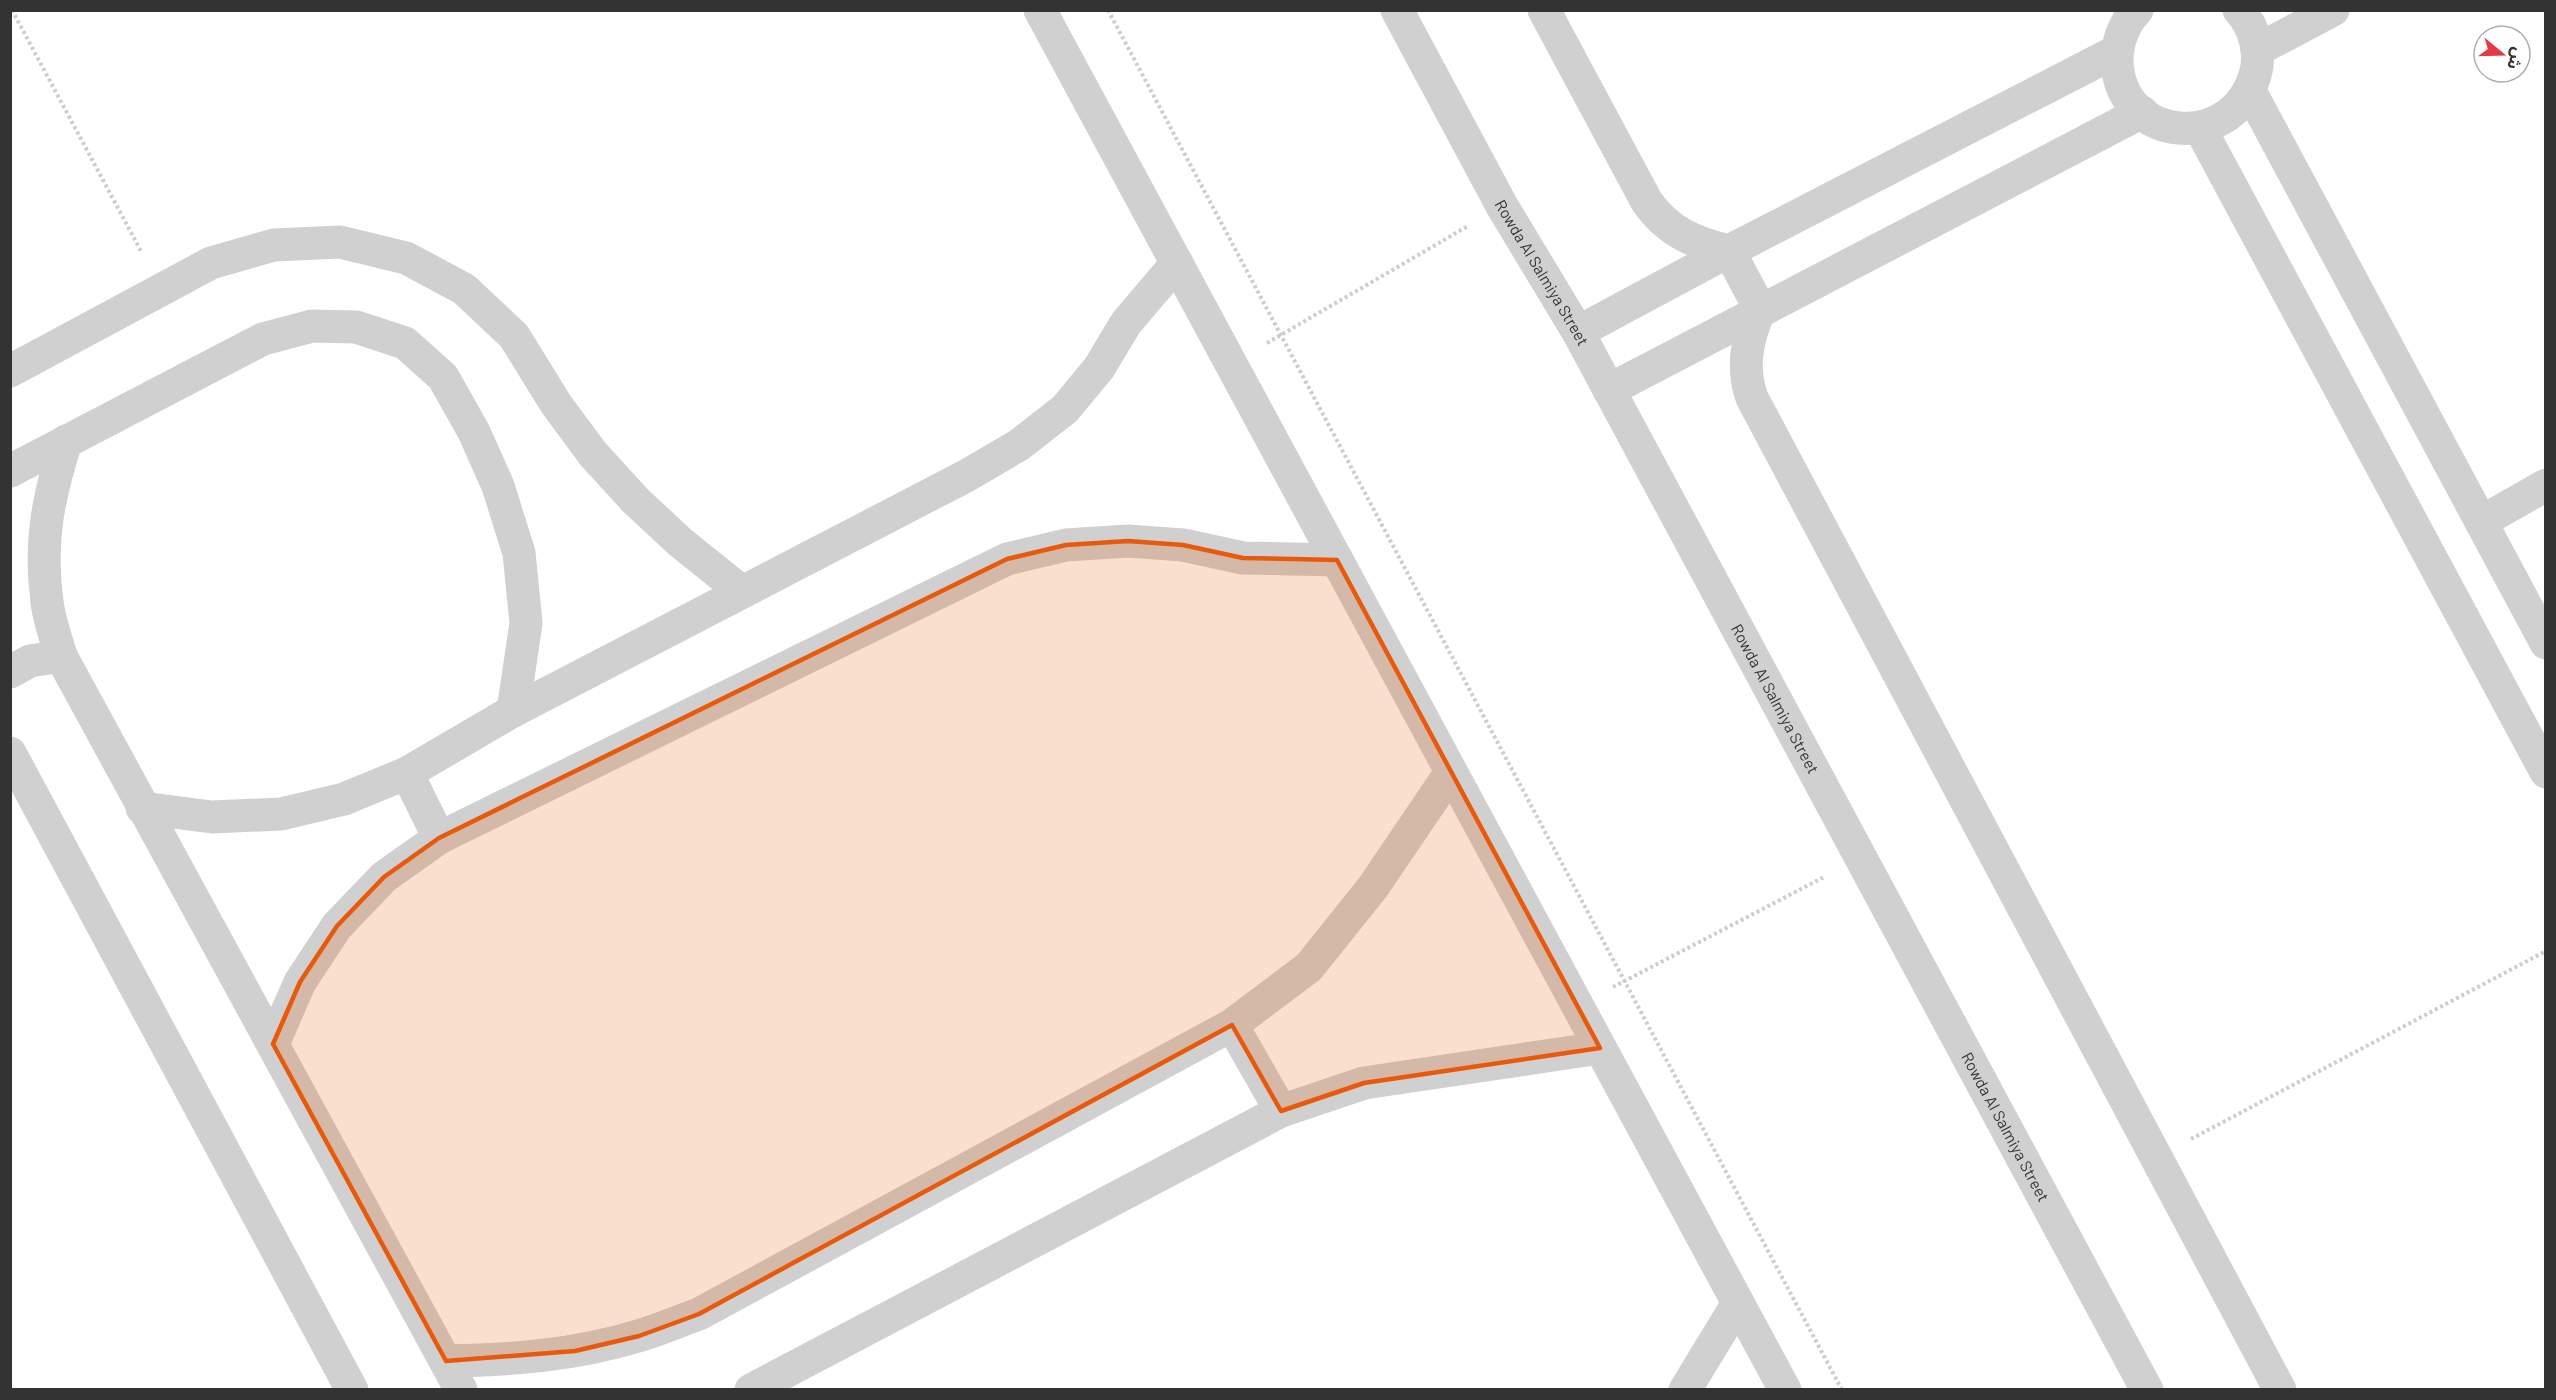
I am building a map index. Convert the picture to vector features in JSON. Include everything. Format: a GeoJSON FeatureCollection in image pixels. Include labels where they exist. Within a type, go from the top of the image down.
{"type":"FeatureCollection","features":[{"type":"Feature","properties":{"kind":"street"},"geometry":{"type":"LineString","coordinates":[[1040,10],[1451,772],[1580,1005],[1600,1048],[1785,1389]]}},
{"type":"Feature","properties":{"kind":"street","name":"Rowda Al Salmiya Street"},"geometry":{"type":"LineString","coordinates":[[1397,10],[1502,206],[1578,332],[1859,858],[2147,1389]]}},
{"type":"Feature","properties":{"kind":"street"},"geometry":{"type":"LineString","coordinates":[[1544,10],[1647,202],[1659,218],[1689,238],[1729,251],[1760,309]]}},
{"type":"Feature","properties":{"kind":"street"},"geometry":{"type":"LineString","coordinates":[[2133,12],[2122,32],[2117,51],[2122,85],[2142,112],[2159,123],[2180,129],[2200,128],[2229,116],[2241,105],[2250,91],[2257,71],[2257,50],[2253,32],[2239,10]]}},
{"type":"Feature","properties":{"kind":"street"},"geometry":{"type":"LineString","coordinates":[[2257,50],[2333,10]]}},
{"type":"Feature","properties":{"kind":"street"},"geometry":{"type":"LineString","coordinates":[[1578,332],[1729,251],[2117,51]]}},
{"type":"Feature","properties":{"kind":"street"},"geometry":{"type":"LineString","coordinates":[[2250,91],[2546,643]]}},
{"type":"Feature","properties":{"kind":"street"},"geometry":{"type":"LineString","coordinates":[[1609,390],[1760,309],[2142,112]]}},
{"type":"Feature","properties":{"kind":"street"},"geometry":{"type":"LineString","coordinates":[[2200,128],[2546,772]]}},
{"type":"Feature","properties":{"kind":"street"},"geometry":{"type":"LineString","coordinates":[[10,371],[211,263],[274,245],[340,243],[405,258],[464,289],[514,336],[556,404],[634,500],[680,542],[741,591]]}},
{"type":"Feature","properties":{"kind":"street"},"geometry":{"type":"LineString","coordinates":[[142,807],[212,817],[281,814],[344,799],[406,772],[513,711],[966,476],[1019,445],[1065,409],[1099,368],[1126,323],[1177,263]]}},
{"type":"Feature","properties":{"kind":"street"},"geometry":{"type":"LineString","coordinates":[[1760,309],[1752,327],[1745,364],[1746,382],[1752,398],[2280,1389]]}},
{"type":"Feature","properties":{"kind":"street"},"geometry":{"type":"LineString","coordinates":[[10,471],[263,339],[312,326],[356,327],[405,343],[443,377],[474,432],[498,486],[519,553],[526,623],[513,711]]}},
{"type":"Feature","properties":{"kind":"street"},"geometry":{"type":"LineString","coordinates":[[66,441],[49,497],[43,550],[47,604],[61,656],[461,1389]]}},
{"type":"Feature","properties":{"kind":"street"},"geometry":{"type":"LineString","coordinates":[[2481,522],[2546,485]]}},
{"type":"Feature","properties":{"kind":"street"},"geometry":{"type":"LineString","coordinates":[[273,1044],[300,982],[337,926],[384,878],[439,838],[1007,559],[1066,545],[1128,541],[1183,545],[1243,558],[1337,560]]}},
{"type":"Feature","properties":{"kind":"street"},"geometry":{"type":"LineString","coordinates":[[10,672],[30,661],[61,656]]}},
{"type":"Feature","properties":{"kind":"street"},"geometry":{"type":"LineString","coordinates":[[10,753],[352,1389]]}},
{"type":"Feature","properties":{"kind":"street"},"geometry":{"type":"LineString","coordinates":[[406,772],[439,838]]}},
{"type":"Feature","properties":{"kind":"street"},"geometry":{"type":"LineString","coordinates":[[446,1361],[511,1360],[575,1352],[639,1336],[699,1314],[1232,1025],[1309,967],[1373,887],[1451,772]]}},
{"type":"Feature","properties":{"kind":"street"},"geometry":{"type":"LineString","coordinates":[[1232,1025],[1281,1111]]}},
{"type":"Feature","properties":{"kind":"street"},"geometry":{"type":"LineString","coordinates":[[752,1389],[1281,1111],[1364,1083],[1600,1048]]}},
{"type":"Feature","properties":{"kind":"street"},"geometry":{"type":"LineString","coordinates":[[1684,1389],[1738,1303]]}},
{"type":"Feature","properties":{"kind":"path"},"geometry":{"type":"LineString","coordinates":[[12,10],[162,290]]}},
{"type":"Feature","properties":{"kind":"path"},"geometry":{"type":"LineString","coordinates":[[1108,10],[1842,1389]]}},
{"type":"Feature","properties":{"kind":"path"},"geometry":{"type":"LineString","coordinates":[[1231,363],[1502,206]]}},
{"type":"Feature","properties":{"kind":"path"},"geometry":{"type":"LineString","coordinates":[[1580,1005],[1859,858]]}},
{"type":"Feature","properties":{"kind":"path"},"geometry":{"type":"LineString","coordinates":[[2156,1158],[2546,951]]}},
{"type":"Feature","properties":{"kind":"highlighted area"},"geometry":{"type":"Polygon","coordinates":[[[1128,541],[1183,545],[1243,558],[1337,560],[1600,1048],[1364,1083],[1281,1111],[1232,1025],[699,1314],[639,1336],[575,1351],[446,1361],[273,1044],[300,982],[337,926],[384,877],[439,838],[1007,559],[1066,545],[1128,541]]]}}]}
